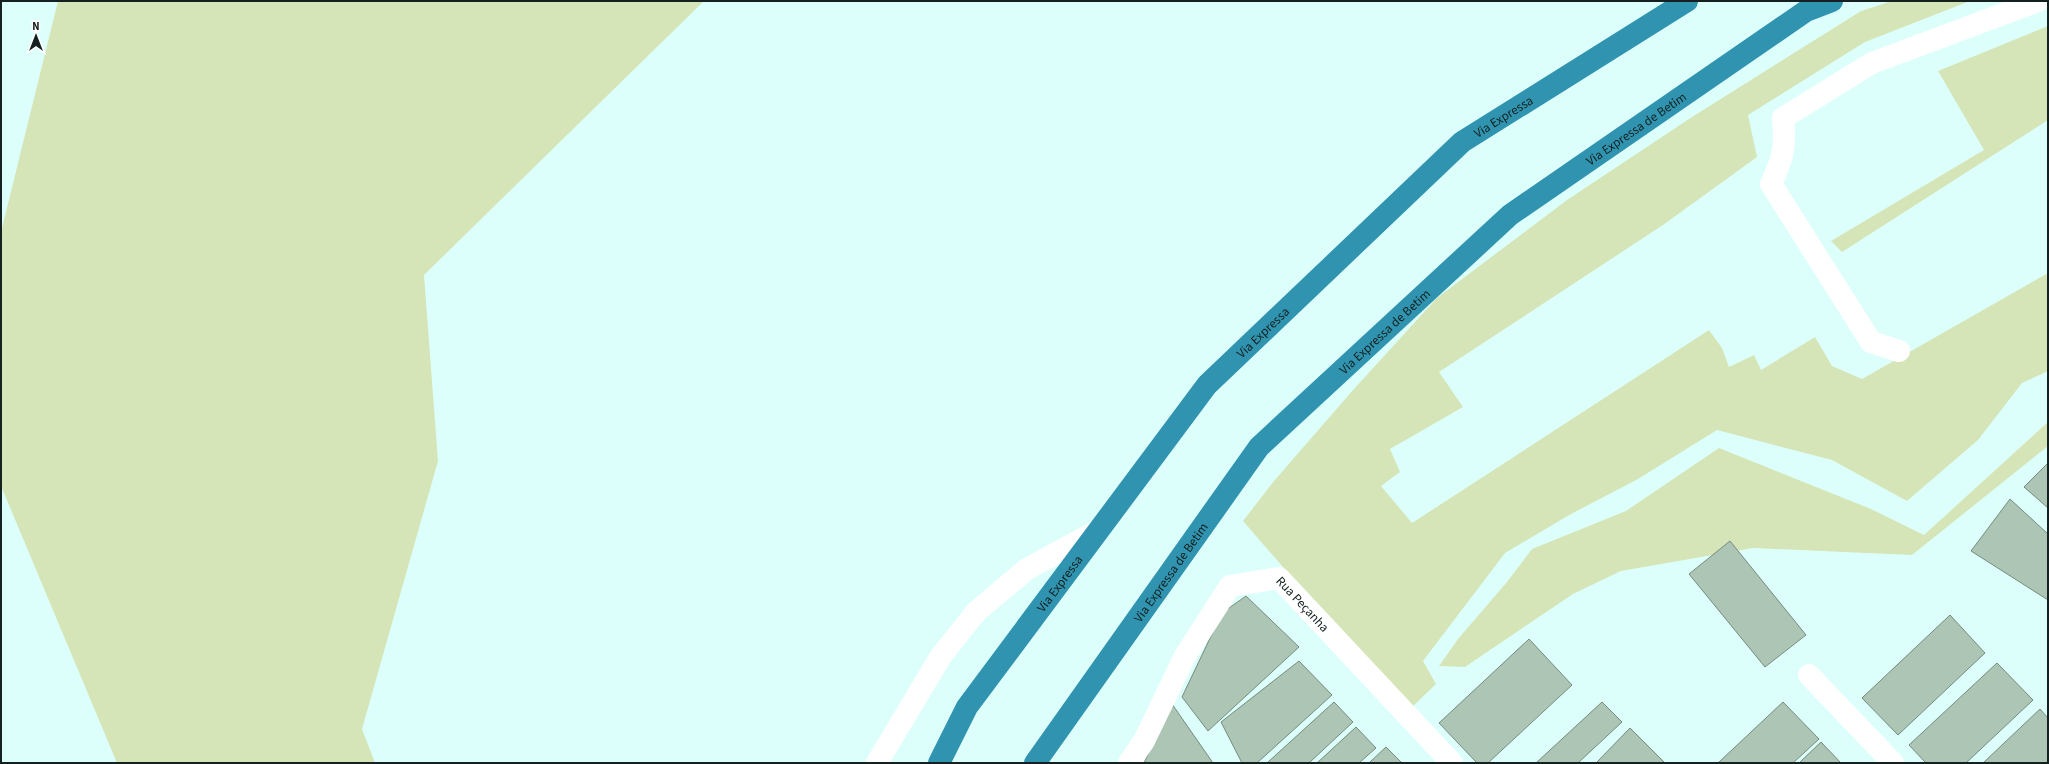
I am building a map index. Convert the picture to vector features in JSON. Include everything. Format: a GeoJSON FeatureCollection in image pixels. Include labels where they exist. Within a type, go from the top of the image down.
{"type":"FeatureCollection","features":[{"type":"Feature","properties":{"kind":"highway","name":"Via Expressa"},"geometry":{"type":"LineString","coordinates":[[938,763],[967,707],[1207,385],[1462,142],[1687,1]]}},
{"type":"Feature","properties":{"kind":"highway","name":"Via Expressa de Betim"},"geometry":{"type":"LineString","coordinates":[[1035,763],[1259,447],[1510,215],[1806,11],[1832,1]]}},
{"type":"Feature","properties":{"kind":"street"},"geometry":{"type":"LineString","coordinates":[[1899,351],[1872,342],[1771,184],[1782,161],[1785,139],[1783,118],[1872,63],[2038,1]]}},
{"type":"Feature","properties":{"kind":"street"},"geometry":{"type":"LineString","coordinates":[[877,763],[941,656],[976,612],[1027,569],[1099,530]]}},
{"type":"Feature","properties":{"kind":"street","name":"Rua Peçanha"},"geometry":{"type":"LineString","coordinates":[[1129,763],[1144,741],[1185,656],[1230,586],[1279,578],[1452,763]]}},
{"type":"Feature","properties":{"kind":"street"},"geometry":{"type":"LineString","coordinates":[[1809,675],[1893,763]]}},
{"type":"Feature","properties":{"kind":"green space"},"geometry":{"type":"Polygon","coordinates":[[[58,1],[704,1],[424,275],[438,461],[362,729],[375,763],[117,763],[1,486],[1,232],[58,1]]]}},
{"type":"Feature","properties":{"kind":"green space"},"geometry":{"type":"Polygon","coordinates":[[[1892,1],[1970,1],[1865,42],[1748,115],[1757,157],[1663,225],[1439,372],[1463,407],[1390,449],[1400,472],[1381,486],[1412,523],[1709,330],[1722,348],[1729,367],[1754,355],[1761,370],[1815,337],[1832,366],[1862,379],[2048,273],[2048,371],[2022,383],[1978,440],[1907,501],[1832,460],[1717,430],[1638,479],[1571,514],[1505,553],[1423,661],[1436,684],[1408,711],[1243,521],[1274,481],[1353,390],[1437,298],[1567,200],[1692,117],[1861,11],[1892,1]]]}},
{"type":"Feature","properties":{"kind":"green space"},"geometry":{"type":"Polygon","coordinates":[[[2048,26],[2048,120],[1842,252],[1831,241],[1984,150],[1938,71],[2048,26]]]}},
{"type":"Feature","properties":{"kind":"green space"},"geometry":{"type":"Polygon","coordinates":[[[2048,422],[2048,446],[1912,555],[1753,548],[1621,571],[1573,594],[1465,667],[1439,666],[1458,639],[1507,582],[1532,549],[1626,511],[1719,448],[1871,509],[1924,535],[2048,422]]]}},
{"type":"Feature","properties":{"kind":"building"},"geometry":{"type":"Polygon","coordinates":[[[2048,463],[2048,508],[2024,487],[2048,463]]]}},
{"type":"Feature","properties":{"kind":"building"},"geometry":{"type":"Polygon","coordinates":[[[2010,499],[2048,534],[2048,600],[1971,551],[2010,499]]]}},
{"type":"Feature","properties":{"kind":"building"},"geometry":{"type":"Polygon","coordinates":[[[1730,541],[1806,635],[1765,667],[1689,574],[1730,541]]]}},
{"type":"Feature","properties":{"kind":"building"},"geometry":{"type":"Polygon","coordinates":[[[1246,596],[1299,647],[1208,731],[1182,697],[1222,613],[1246,596]]]}},
{"type":"Feature","properties":{"kind":"building"},"geometry":{"type":"Polygon","coordinates":[[[1950,615],[1985,653],[1898,735],[1862,698],[1950,615]]]}},
{"type":"Feature","properties":{"kind":"building"},"geometry":{"type":"Polygon","coordinates":[[[1529,639],[1572,685],[1488,763],[1477,763],[1439,723],[1529,639]]]}},
{"type":"Feature","properties":{"kind":"building"},"geometry":{"type":"Polygon","coordinates":[[[1299,661],[1332,695],[1257,763],[1242,763],[1221,722],[1299,661]]]}},
{"type":"Feature","properties":{"kind":"building"},"geometry":{"type":"Polygon","coordinates":[[[1997,663],[2033,700],[1966,763],[1926,763],[1909,745],[1997,663]]]}},
{"type":"Feature","properties":{"kind":"building"},"geometry":{"type":"Polygon","coordinates":[[[1334,702],[1353,722],[1309,763],[1267,763],[1334,702]]]}},
{"type":"Feature","properties":{"kind":"building"},"geometry":{"type":"Polygon","coordinates":[[[1602,702],[1622,722],[1578,763],[1536,763],[1602,702]]]}},
{"type":"Feature","properties":{"kind":"building"},"geometry":{"type":"Polygon","coordinates":[[[1783,702],[1819,739],[1793,763],[1718,763],[1783,702]]]}},
{"type":"Feature","properties":{"kind":"building"},"geometry":{"type":"Polygon","coordinates":[[[1172,704],[1213,763],[1144,763],[1172,704]]]}},
{"type":"Feature","properties":{"kind":"building"},"geometry":{"type":"Polygon","coordinates":[[[2040,709],[2048,718],[2048,763],[1983,763],[2040,709]]]}},
{"type":"Feature","properties":{"kind":"building"},"geometry":{"type":"Polygon","coordinates":[[[1356,727],[1376,748],[1359,763],[1317,763],[1356,727]]]}},
{"type":"Feature","properties":{"kind":"building"},"geometry":{"type":"Polygon","coordinates":[[[1630,728],[1665,763],[1596,763],[1630,728]]]}},
{"type":"Feature","properties":{"kind":"building"},"geometry":{"type":"Polygon","coordinates":[[[1821,742],[1841,763],[1799,763],[1821,742]]]}},
{"type":"Feature","properties":{"kind":"building"},"geometry":{"type":"Polygon","coordinates":[[[1386,747],[1402,763],[1369,763],[1386,747]]]}}]}
